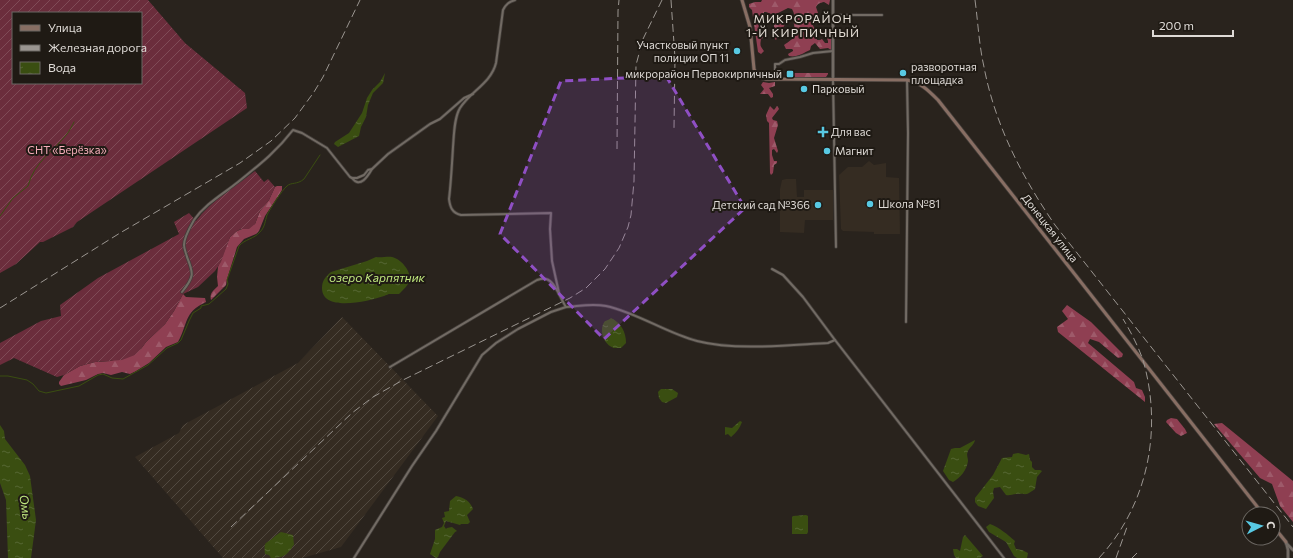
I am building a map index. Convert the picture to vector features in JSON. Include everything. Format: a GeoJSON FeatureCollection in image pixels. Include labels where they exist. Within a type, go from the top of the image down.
{"type":"FeatureCollection","features":[{"type":"Feature","properties":{"kind":"main road","name":"Донецкая улица"},"geometry":{"type":"LineString","coordinates":[[742,0],[749,22],[754,69],[758,76],[775,79],[907,80],[924,86],[938,100],[1257,506]]}},
{"type":"Feature","properties":{"kind":"main road"},"geometry":{"type":"LineString","coordinates":[[1281,536],[1286,542]]}},
{"type":"Feature","properties":{"kind":"street"},"geometry":{"type":"LineString","coordinates":[[515,0],[509,2],[503,10],[494,71],[459,110],[449,199],[450,206],[453,212],[461,215],[551,213],[550,229],[552,261],[560,295]]}},
{"type":"Feature","properties":{"kind":"street"},"geometry":{"type":"LineString","coordinates":[[833,0],[836,247]]}},
{"type":"Feature","properties":{"kind":"street"},"geometry":{"type":"LineString","coordinates":[[833,15],[882,15]]}},
{"type":"Feature","properties":{"kind":"street"},"geometry":{"type":"LineString","coordinates":[[775,79],[775,64],[779,64],[785,60],[800,57],[813,52],[833,51]]}},
{"type":"Feature","properties":{"kind":"street"},"geometry":{"type":"LineString","coordinates":[[906,322],[908,133],[907,80]]}},
{"type":"Feature","properties":{"kind":"street"},"geometry":{"type":"LineString","coordinates":[[182,292],[191,280],[192,275],[191,267],[184,250],[184,244],[194,220],[210,204],[268,158],[293,130],[302,133],[327,148],[354,182],[358,183],[365,179],[372,169],[388,154],[430,124],[440,119],[464,98],[473,94]]}},
{"type":"Feature","properties":{"kind":"street"},"geometry":{"type":"LineString","coordinates":[[352,178],[357,178],[364,175],[368,170],[372,169]]}},
{"type":"Feature","properties":{"kind":"street"},"geometry":{"type":"LineString","coordinates":[[772,269],[790,281],[1004,558]]}},
{"type":"Feature","properties":{"kind":"street"},"geometry":{"type":"LineString","coordinates":[[390,367],[537,280],[543,278],[548,279],[553,283],[566,307]]}},
{"type":"Feature","properties":{"kind":"street"},"geometry":{"type":"LineString","coordinates":[[354,558],[436,431],[482,355],[496,343],[518,329],[551,312],[566,307],[592,305],[606,306],[680,336],[716,345],[786,345],[828,343],[835,340]]}},
{"type":"Feature","properties":{"kind":"street"},"geometry":{"type":"LineString","coordinates":[[1286,542],[1293,550]]}},
{"type":"Feature","properties":{"kind":"street"},"geometry":{"type":"LineString","coordinates":[[1286,542],[1288,558]]}},
{"type":"Feature","properties":{"kind":"highlighted area"},"geometry":{"type":"Polygon","coordinates":[[[666,76],[745,208],[604,339],[500,234],[561,81],[666,76]]]}},
{"type":"Feature","properties":{"kind":"shaded area","name":"Школа №81"},"geometry":{"type":"Polygon","coordinates":[[[869,161],[874,165],[886,163],[886,177],[899,178],[900,234],[874,234],[874,232],[843,231],[841,229],[839,175],[848,167],[862,167],[869,161]]]}},
{"type":"Feature","properties":{"kind":"shaded area"},"geometry":{"type":"Polygon","coordinates":[[[796,179],[797,197],[804,197],[804,190],[833,190],[833,220],[805,220],[804,233],[780,232],[780,189],[782,180],[796,179]]]}},
{"type":"Feature","properties":{"kind":"shaded area"},"geometry":{"type":"Polygon","coordinates":[[[342,317],[438,416],[341,547],[302,558],[223,558],[135,457],[179,433],[183,425],[298,363],[342,317]]]}},
{"type":"Feature","properties":{"kind":"green space","name":"СНТ «Берёзка»"},"geometry":{"type":"Polygon","coordinates":[[[0,0],[148,0],[185,43],[245,93],[247,108],[77,222],[73,227],[43,242],[40,242],[16,264],[0,273],[0,0]]]}},
{"type":"Feature","properties":{"kind":"green space"},"geometry":{"type":"Polygon","coordinates":[[[762,0],[830,0],[829,5],[824,2],[819,3],[816,7],[818,13],[812,24],[815,29],[817,40],[822,39],[825,43],[828,43],[828,41],[824,31],[831,29],[831,50],[828,48],[820,49],[815,43],[811,46],[810,50],[797,56],[789,56],[788,54],[793,50],[786,49],[784,45],[794,37],[797,31],[794,26],[793,11],[792,9],[788,8],[778,13],[776,22],[784,22],[785,24],[783,28],[777,28],[778,36],[776,40],[774,38],[774,15],[764,12],[763,38],[761,39],[760,45],[764,51],[761,54],[758,52],[752,10],[749,7],[749,4],[761,2],[762,0]]]}},
{"type":"Feature","properties":{"kind":"green space"},"geometry":{"type":"Polygon","coordinates":[[[790,74],[828,74],[826,77],[795,77],[794,75],[792,77],[790,74]]]}},
{"type":"Feature","properties":{"kind":"green space"},"geometry":{"type":"Polygon","coordinates":[[[763,82],[775,82],[775,86],[769,88],[773,94],[773,97],[771,98],[768,94],[760,94],[764,89],[761,85],[763,82]]]}},
{"type":"Feature","properties":{"kind":"green space"},"geometry":{"type":"Polygon","coordinates":[[[770,106],[774,110],[777,106],[779,109],[772,118],[773,120],[777,121],[778,125],[774,138],[778,151],[777,153],[774,149],[772,150],[774,161],[777,161],[777,163],[774,165],[773,173],[771,175],[769,123],[766,115],[770,106]]]}},
{"type":"Feature","properties":{"kind":"green space"},"geometry":{"type":"Polygon","coordinates":[[[255,171],[264,182],[268,179],[275,187],[269,200],[260,211],[255,224],[249,229],[241,229],[237,231],[230,237],[221,262],[215,271],[198,287],[183,294],[165,324],[135,355],[122,360],[95,362],[80,366],[64,375],[57,377],[14,358],[0,365],[0,343],[41,321],[61,316],[60,305],[98,278],[179,234],[174,222],[189,213],[196,221],[216,201],[255,171]]]}},
{"type":"Feature","properties":{"kind":"green space"},"geometry":{"type":"Polygon","coordinates":[[[282,186],[282,190],[265,216],[259,231],[256,234],[244,239],[237,247],[226,285],[211,300],[211,294],[218,286],[218,267],[230,237],[237,231],[255,224],[260,211],[269,200],[275,187],[282,186]]]}},
{"type":"Feature","properties":{"kind":"green space"},"geometry":{"type":"Polygon","coordinates":[[[183,294],[186,297],[205,298],[206,302],[193,310],[190,314],[178,342],[166,347],[149,363],[130,374],[122,372],[111,375],[103,373],[86,380],[61,386],[59,384],[64,375],[80,366],[95,362],[111,361],[141,349],[146,342],[165,324],[183,294]]]}},
{"type":"Feature","properties":{"kind":"green space"},"geometry":{"type":"Polygon","coordinates":[[[1067,305],[1091,322],[1123,354],[1122,357],[1118,358],[1099,342],[1090,339],[1088,343],[1134,382],[1136,388],[1142,390],[1145,397],[1145,402],[1058,332],[1057,327],[1068,319],[1062,311],[1067,305]]]}},
{"type":"Feature","properties":{"kind":"green space"},"geometry":{"type":"Polygon","coordinates":[[[1171,418],[1177,419],[1187,433],[1181,436],[1176,433],[1166,422],[1171,418]]]}},
{"type":"Feature","properties":{"kind":"green space"},"geometry":{"type":"Polygon","coordinates":[[[1222,423],[1293,481],[1293,522],[1280,506],[1272,484],[1260,478],[1214,424],[1222,423]]]}},
{"type":"Feature","properties":{"kind":"water"},"geometry":{"type":"Polygon","coordinates":[[[385,73],[383,83],[373,93],[368,105],[366,117],[361,127],[359,136],[338,147],[334,144],[335,142],[349,133],[362,113],[367,98],[380,82],[385,73]]]}},
{"type":"Feature","properties":{"kind":"water","name":"озеро Карпятник"},"geometry":{"type":"Polygon","coordinates":[[[376,257],[395,258],[402,262],[407,269],[410,279],[406,287],[399,294],[389,294],[368,300],[347,303],[338,303],[324,296],[322,288],[323,281],[331,272],[376,257]]]}},
{"type":"Feature","properties":{"kind":"water"},"geometry":{"type":"Polygon","coordinates":[[[611,318],[618,322],[625,335],[626,343],[621,348],[614,348],[610,346],[603,337],[603,325],[605,321],[611,318]]]}},
{"type":"Feature","properties":{"kind":"water"},"geometry":{"type":"Polygon","coordinates":[[[661,389],[672,389],[678,393],[677,397],[666,403],[662,402],[659,398],[658,392],[661,389]]]}},
{"type":"Feature","properties":{"kind":"water"},"geometry":{"type":"Polygon","coordinates":[[[740,421],[742,422],[738,430],[731,437],[728,434],[725,435],[725,427],[732,428],[740,421]]]}},
{"type":"Feature","properties":{"kind":"water","name":"Омь"},"geometry":{"type":"Polygon","coordinates":[[[0,425],[4,431],[5,439],[25,465],[30,476],[36,520],[31,558],[8,558],[6,500],[0,483],[0,425]]]}},
{"type":"Feature","properties":{"kind":"water"},"geometry":{"type":"Polygon","coordinates":[[[975,440],[967,452],[968,461],[965,471],[953,482],[949,480],[943,471],[951,449],[960,448],[975,440]]]}},
{"type":"Feature","properties":{"kind":"water"},"geometry":{"type":"Polygon","coordinates":[[[1018,453],[1026,455],[1029,454],[1032,467],[1035,470],[1042,471],[1037,477],[1035,489],[1027,494],[1006,495],[1000,487],[994,488],[994,498],[986,509],[978,506],[975,502],[975,498],[993,475],[1002,458],[1012,457],[1013,454],[1018,453]]]}},
{"type":"Feature","properties":{"kind":"water"},"geometry":{"type":"Polygon","coordinates":[[[456,496],[467,500],[472,506],[473,509],[467,515],[470,522],[468,524],[460,525],[446,521],[444,526],[446,529],[452,527],[457,531],[436,558],[430,554],[435,539],[435,530],[442,527],[444,523],[442,518],[445,517],[444,512],[449,511],[450,501],[456,496]]]}},
{"type":"Feature","properties":{"kind":"water"},"geometry":{"type":"Polygon","coordinates":[[[808,516],[807,534],[792,534],[792,517],[808,516]]]}},
{"type":"Feature","properties":{"kind":"water"},"geometry":{"type":"Polygon","coordinates":[[[990,524],[1000,529],[1015,541],[1014,544],[1016,549],[1028,553],[1027,558],[1017,558],[1014,556],[1006,542],[989,532],[986,527],[990,524]]]}},
{"type":"Feature","properties":{"kind":"water"},"geometry":{"type":"Polygon","coordinates":[[[281,532],[293,535],[294,545],[284,556],[271,558],[269,555],[265,554],[265,545],[281,532]]]}},
{"type":"Feature","properties":{"kind":"water"},"geometry":{"type":"Polygon","coordinates":[[[965,535],[983,556],[980,558],[956,558],[953,549],[960,551],[963,537],[965,535]]]}},
{"type":"Feature","properties":{"kind":"waterway"},"geometry":{"type":"LineString","coordinates":[[0,216],[13,198],[28,186],[39,164],[62,140],[74,122]]}},
{"type":"Feature","properties":{"kind":"waterway"},"geometry":{"type":"LineString","coordinates":[[0,376],[27,380],[39,391],[46,393],[79,386],[98,375],[103,374],[112,378],[123,379],[148,365],[167,348],[181,340],[193,313],[201,308],[201,306],[209,304],[226,289],[228,284],[227,280],[239,246],[262,230],[267,215],[282,191],[289,185],[304,179],[320,155]]}},
{"type":"Feature","properties":{"kind":"railway"},"geometry":{"type":"LineString","coordinates":[[0,308],[120,233],[240,163],[271,141],[295,118],[314,92],[323,77],[360,0]]}},
{"type":"Feature","properties":{"kind":"railway"},"geometry":{"type":"LineString","coordinates":[[617,149],[619,0]]}},
{"type":"Feature","properties":{"kind":"railway"},"geometry":{"type":"LineString","coordinates":[[231,527],[352,413],[373,397],[403,380],[570,298],[586,288],[605,269],[619,248],[628,227],[631,215],[634,181],[636,65],[643,39],[662,0]]}},
{"type":"Feature","properties":{"kind":"railway"},"geometry":{"type":"LineString","coordinates":[[671,0],[675,58],[674,128]]}},
{"type":"Feature","properties":{"kind":"railway"},"geometry":{"type":"LineString","coordinates":[[975,0],[982,59],[995,109],[1011,150],[1043,207],[1055,225],[1293,527]]}},
{"type":"Feature","properties":{"kind":"railway"},"geometry":{"type":"LineString","coordinates":[[1099,558],[1116,537],[1140,490],[1147,465],[1151,439],[1149,386],[1143,360],[1123,319]]}},
{"type":"Feature","properties":{"kind":"railway"},"geometry":{"type":"LineString","coordinates":[[1116,558],[1127,527]]}},
{"type":"Feature","properties":{"kind":"railway"},"geometry":{"type":"LineString","coordinates":[[1132,558],[1137,553]]}},
{"type":"Feature","properties":{"kind":"place","name":"Участковый пункт полиции ОП 11"},"geometry":{"type":"Point","coordinates":[737,51]}},
{"type":"Feature","properties":{"kind":"place","name":"разворотная площадка"},"geometry":{"type":"Point","coordinates":[903,73]}},
{"type":"Feature","properties":{"kind":"place","name":"микрорайон Первокирпичный"},"geometry":{"type":"Point","coordinates":[790,74]}},
{"type":"Feature","properties":{"kind":"place","name":"Парковый"},"geometry":{"type":"Point","coordinates":[804,89]}},
{"type":"Feature","properties":{"kind":"place","name":"Для вас"},"geometry":{"type":"Point","coordinates":[823,132]}},
{"type":"Feature","properties":{"kind":"place","name":"Магнит"},"geometry":{"type":"Point","coordinates":[827,151]}},
{"type":"Feature","properties":{"kind":"place","name":"Школа №81"},"geometry":{"type":"Point","coordinates":[870,204]}},
{"type":"Feature","properties":{"kind":"place","name":"Детский сад №366"},"geometry":{"type":"Point","coordinates":[818,205]}},
{"type":"Feature","properties":{"kind":"district","name":"МИКРОРАЙОН 1-Й КИРПИЧНЫЙ"},"geometry":{"type":"Point","coordinates":[803,26]}}]}
